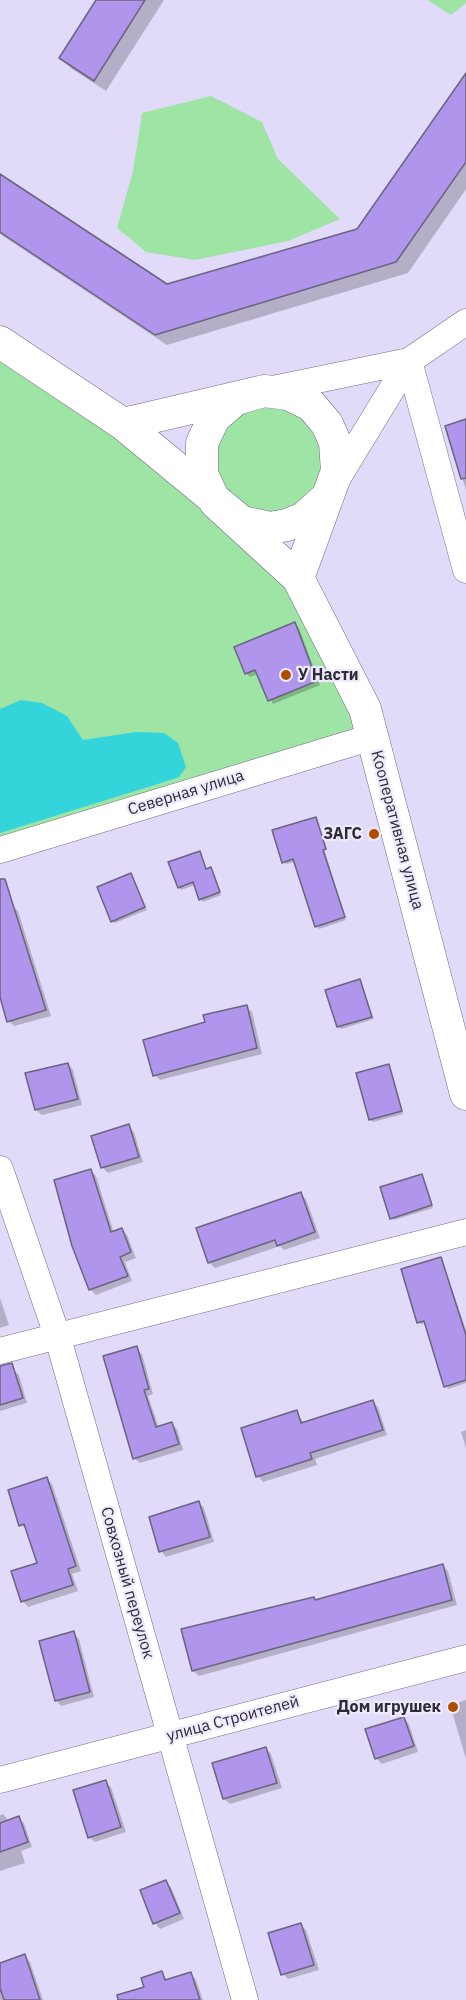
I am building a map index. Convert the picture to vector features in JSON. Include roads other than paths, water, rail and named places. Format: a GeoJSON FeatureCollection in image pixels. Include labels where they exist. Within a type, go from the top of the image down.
{"type":"FeatureCollection","features":[{"type":"Feature","properties":{"kind":"main road"},"geometry":{"type":"LineString","coordinates":[[0,342],[123,424],[215,502],[298,578],[324,500],[337,471],[335,442],[327,424],[312,405],[288,394],[264,391],[123,424]]}},
{"type":"Feature","properties":{"kind":"main road"},"geometry":{"type":"LineString","coordinates":[[264,391],[236,399],[214,418],[202,443],[202,474],[215,502],[242,522],[270,528],[304,518],[324,500]]}},
{"type":"Feature","properties":{"kind":"main road","name":"Кооперативная улица"},"geometry":{"type":"LineString","coordinates":[[298,578],[365,709],[466,1094]]}},
{"type":"Feature","properties":{"kind":"street"},"geometry":{"type":"LineString","coordinates":[[264,391],[409,361],[466,322]]}},
{"type":"Feature","properties":{"kind":"street"},"geometry":{"type":"LineString","coordinates":[[324,500],[409,361]]}},
{"type":"Feature","properties":{"kind":"street"},"geometry":{"type":"LineString","coordinates":[[409,361],[466,570]]}},
{"type":"Feature","properties":{"kind":"street","name":"Северная улица"},"geometry":{"type":"LineString","coordinates":[[0,850],[372,737]]}},
{"type":"Feature","properties":{"kind":"street","name":"Совхозный переулок"},"geometry":{"type":"LineString","coordinates":[[0,1169],[57,1338],[245,2000]]}},
{"type":"Feature","properties":{"kind":"street"},"geometry":{"type":"LineString","coordinates":[[0,1351],[466,1232]]}},
{"type":"Feature","properties":{"kind":"street","name":"улица Строителей"},"geometry":{"type":"LineString","coordinates":[[0,1780],[466,1658]]}},
{"type":"Feature","properties":{"kind":"place","name":"У Насти"},"geometry":{"type":"Point","coordinates":[286,675]}},
{"type":"Feature","properties":{"kind":"place","name":"ЗАГС"},"geometry":{"type":"Point","coordinates":[374,834]}},
{"type":"Feature","properties":{"kind":"place","name":"Дом игрушек"},"geometry":{"type":"Point","coordinates":[453,1707]}}]}
